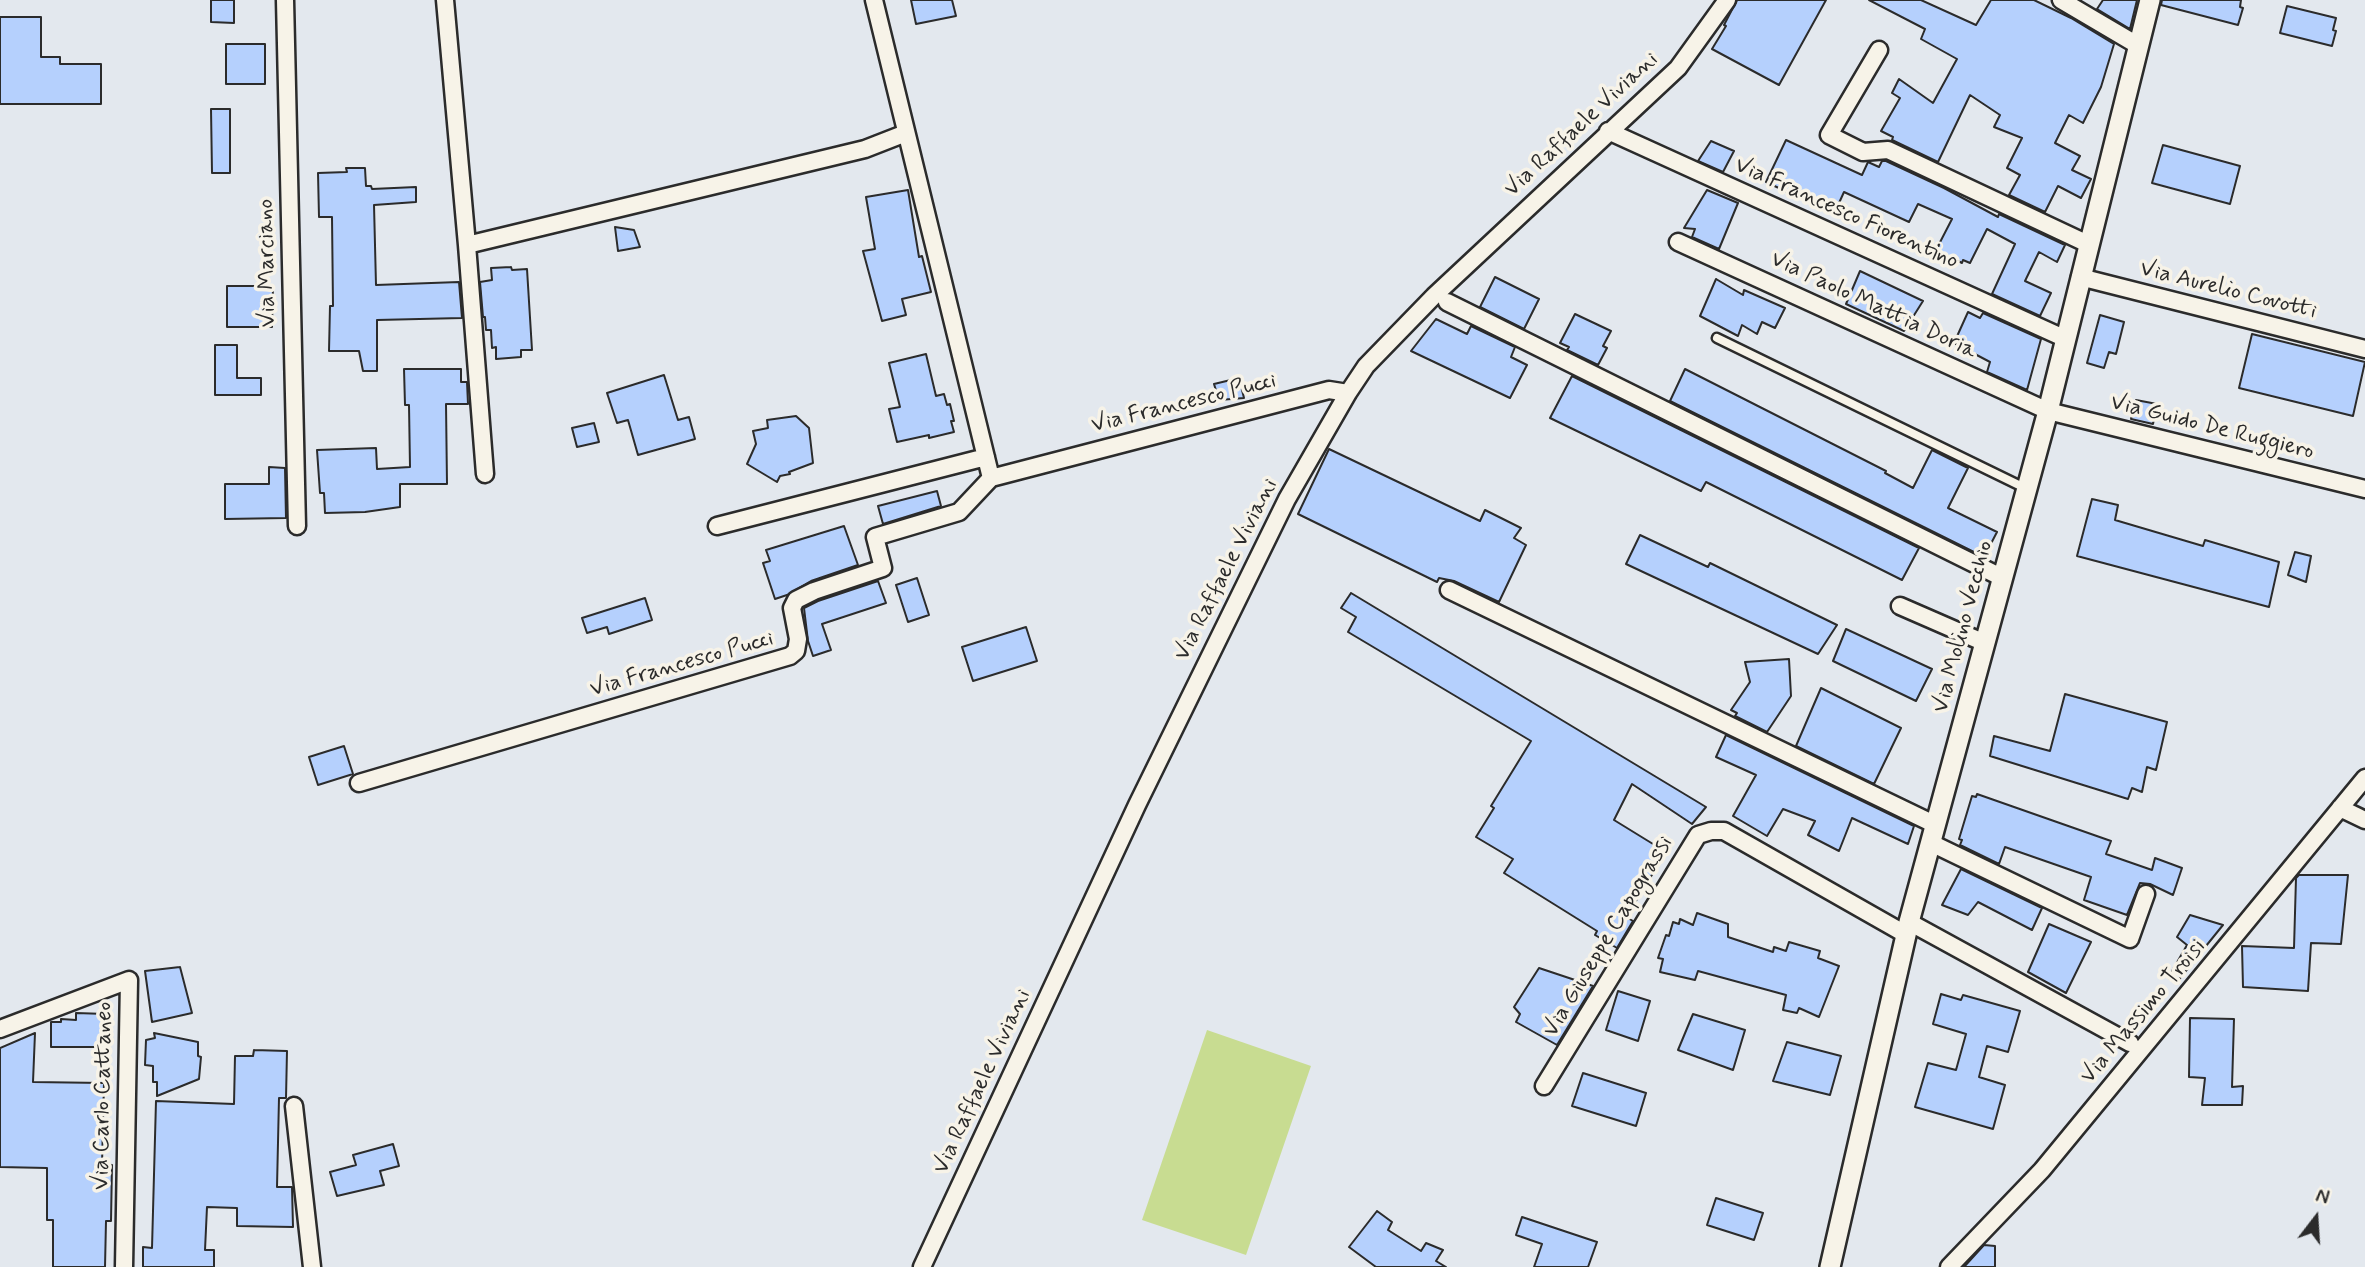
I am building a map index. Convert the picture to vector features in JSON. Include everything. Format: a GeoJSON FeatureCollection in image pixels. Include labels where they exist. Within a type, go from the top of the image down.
{"type":"FeatureCollection","features":[{"type":"Feature","properties":{"kind":"street","name":"Via Marciano"},"geometry":{"type":"LineString","coordinates":[[285,0],[297,526]]}},
{"type":"Feature","properties":{"kind":"street"},"geometry":{"type":"LineString","coordinates":[[445,0],[485,474]]}},
{"type":"Feature","properties":{"kind":"street"},"geometry":{"type":"LineString","coordinates":[[874,0],[992,478]]}},
{"type":"Feature","properties":{"kind":"street","name":"Via Raffaele Viviani"},"geometry":{"type":"LineString","coordinates":[[922,1267],[1137,805],[1287,499],[1348,393],[1366,366],[1434,296],[1678,68],[1727,0]]}},
{"type":"Feature","properties":{"kind":"street"},"geometry":{"type":"LineString","coordinates":[[2061,0],[2138,46]]}},
{"type":"Feature","properties":{"kind":"street","name":"Via Molino Vecchio"},"geometry":{"type":"LineString","coordinates":[[1830,1267],[1908,929],[2048,411],[2150,0]]}},
{"type":"Feature","properties":{"kind":"street"},"geometry":{"type":"LineString","coordinates":[[1879,50],[1829,135],[1863,152],[1888,149],[2088,244]]}},
{"type":"Feature","properties":{"kind":"street","name":"Via Francesco Fiorentino"},"geometry":{"type":"LineString","coordinates":[[1608,131],[2066,339]]}},
{"type":"Feature","properties":{"kind":"street"},"geometry":{"type":"LineString","coordinates":[[467,244],[865,149],[906,133]]}},
{"type":"Feature","properties":{"kind":"street","name":"Via Paolo Mattia Doria"},"geometry":{"type":"LineString","coordinates":[[1678,242],[2048,411]]}},
{"type":"Feature","properties":{"kind":"street","name":"Via Aurelio Covotti"},"geometry":{"type":"LineString","coordinates":[[2080,277],[2365,349]]}},
{"type":"Feature","properties":{"kind":"street"},"geometry":{"type":"LineString","coordinates":[[1447,302],[2003,579]]}},
{"type":"Feature","properties":{"kind":"street","name":"Via Francesco Pucci"},"geometry":{"type":"LineString","coordinates":[[359,783],[790,656],[796,651],[798,639],[792,608],[796,600],[814,591],[883,568],[875,537],[959,512],[992,478],[1329,390],[1348,393]]}},
{"type":"Feature","properties":{"kind":"street","name":"Via Guido De Ruggiero"},"geometry":{"type":"LineString","coordinates":[[2048,411],[2365,489]]}},
{"type":"Feature","properties":{"kind":"street"},"geometry":{"type":"LineString","coordinates":[[717,526],[986,457]]}},
{"type":"Feature","properties":{"kind":"street"},"geometry":{"type":"LineString","coordinates":[[1449,590],[1933,834],[2130,939],[2146,894]]}},
{"type":"Feature","properties":{"kind":"street"},"geometry":{"type":"LineString","coordinates":[[1900,606],[1985,643]]}},
{"type":"Feature","properties":{"kind":"street","name":"Via Massimo Troisi"},"geometry":{"type":"LineString","coordinates":[[1949,1267],[2042,1170],[2365,778]]}},
{"type":"Feature","properties":{"kind":"street"},"geometry":{"type":"LineString","coordinates":[[2340,808],[2365,820]]}},
{"type":"Feature","properties":{"kind":"street","name":"Via Giuseppe Capograssi"},"geometry":{"type":"LineString","coordinates":[[1544,1086],[1698,835],[1711,831],[1724,831],[2130,1043]]}},
{"type":"Feature","properties":{"kind":"street","name":"Via Carlo Cattaneo"},"geometry":{"type":"LineString","coordinates":[[0,1029],[129,980],[124,1267]]}},
{"type":"Feature","properties":{"kind":"street"},"geometry":{"type":"LineString","coordinates":[[294,1106],[313,1267]]}},
{"type":"Feature","properties":{"kind":"lane"},"geometry":{"type":"LineString","coordinates":[[1717,338],[2027,489]]}},
{"type":"Feature","properties":{"kind":"green space"},"geometry":{"type":"Polygon","coordinates":[[[1207,1030],[1311,1066],[1246,1255],[1142,1220],[1207,1030]]]}},
{"type":"Feature","properties":{"kind":"building"},"geometry":{"type":"Polygon","coordinates":[[[211,0],[234,0],[234,23],[211,22],[211,0]]]}},
{"type":"Feature","properties":{"kind":"building"},"geometry":{"type":"Polygon","coordinates":[[[911,0],[952,0],[956,16],[916,24],[911,0]]]}},
{"type":"Feature","properties":{"kind":"building"},"geometry":{"type":"Polygon","coordinates":[[[1737,0],[1826,0],[1779,85],[1712,49],[1737,0]]]}},
{"type":"Feature","properties":{"kind":"building"},"geometry":{"type":"Polygon","coordinates":[[[1869,0],[1921,0],[1976,25],[1991,0],[2034,0],[2114,44],[2101,87],[2083,123],[2069,115],[2055,143],[2080,156],[2072,170],[2091,179],[2081,198],[2058,186],[2045,212],[2009,195],[2020,175],[2007,168],[2022,138],[1994,127],[2000,115],[1970,95],[1938,162],[1892,140],[1893,137],[1881,131],[1900,98],[1892,93],[1899,79],[1933,103],[1957,59],[1921,39],[1925,29],[1869,0]]]}},
{"type":"Feature","properties":{"kind":"building"},"geometry":{"type":"Polygon","coordinates":[[[2103,0],[2137,0],[2130,29],[2097,9],[2103,0]]]}},
{"type":"Feature","properties":{"kind":"building"},"geometry":{"type":"Polygon","coordinates":[[[2162,0],[2241,0],[2240,7],[2243,8],[2238,25],[2161,5],[2162,0]]]}},
{"type":"Feature","properties":{"kind":"building"},"geometry":{"type":"Polygon","coordinates":[[[2287,6],[2336,18],[2332,46],[2280,33],[2287,6]]]}},
{"type":"Feature","properties":{"kind":"building"},"geometry":{"type":"Polygon","coordinates":[[[0,17],[41,17],[41,57],[60,57],[60,64],[101,64],[101,104],[0,104],[0,17]]]}},
{"type":"Feature","properties":{"kind":"building"},"geometry":{"type":"Polygon","coordinates":[[[226,44],[265,44],[265,84],[226,84],[226,44]]]}},
{"type":"Feature","properties":{"kind":"building"},"geometry":{"type":"Polygon","coordinates":[[[211,109],[230,109],[230,173],[212,173],[211,109]]]}},
{"type":"Feature","properties":{"kind":"building"},"geometry":{"type":"Polygon","coordinates":[[[1786,140],[1862,175],[1868,162],[1879,167],[1882,161],[1886,161],[1998,217],[1999,214],[2065,245],[2057,262],[2039,252],[2025,281],[2051,293],[2040,316],[1992,294],[2015,244],[1987,229],[1970,263],[1963,260],[1962,263],[1936,250],[1952,219],[1918,204],[1909,222],[1844,192],[1834,214],[1766,182],[1786,140]]]}},
{"type":"Feature","properties":{"kind":"building"},"geometry":{"type":"Polygon","coordinates":[[[1711,141],[1734,151],[1723,172],[1698,161],[1711,141]]]}},
{"type":"Feature","properties":{"kind":"building"},"geometry":{"type":"Polygon","coordinates":[[[2163,145],[2240,166],[2230,204],[2152,183],[2163,145]]]}},
{"type":"Feature","properties":{"kind":"building"},"geometry":{"type":"Polygon","coordinates":[[[346,168],[365,168],[366,186],[371,186],[372,189],[416,187],[416,202],[374,205],[376,285],[459,282],[462,318],[377,320],[377,371],[363,371],[359,351],[329,351],[330,306],[333,306],[332,217],[319,217],[318,173],[347,172],[346,168]]]}},
{"type":"Feature","properties":{"kind":"building"},"geometry":{"type":"Polygon","coordinates":[[[908,190],[919,257],[922,256],[931,292],[902,299],[906,315],[882,321],[863,251],[875,249],[866,197],[908,190]]]}},
{"type":"Feature","properties":{"kind":"building"},"geometry":{"type":"Polygon","coordinates":[[[1707,190],[1738,203],[1719,249],[1692,237],[1695,229],[1684,228],[1707,190]]]}},
{"type":"Feature","properties":{"kind":"building"},"geometry":{"type":"Polygon","coordinates":[[[615,227],[634,230],[640,247],[618,251],[615,227]]]}},
{"type":"Feature","properties":{"kind":"building"},"geometry":{"type":"Polygon","coordinates":[[[511,267],[512,270],[527,269],[532,350],[521,350],[521,357],[496,359],[491,330],[486,330],[483,317],[480,282],[492,280],[491,268],[511,267]]]}},
{"type":"Feature","properties":{"kind":"building"},"geometry":{"type":"Polygon","coordinates":[[[1860,271],[1923,301],[1904,331],[1846,304],[1860,271]]]}},
{"type":"Feature","properties":{"kind":"building"},"geometry":{"type":"Polygon","coordinates":[[[1495,277],[1539,299],[1524,329],[1480,307],[1495,277]]]}},
{"type":"Feature","properties":{"kind":"building"},"geometry":{"type":"Polygon","coordinates":[[[1716,279],[1743,295],[1744,290],[1785,308],[1775,328],[1762,322],[1757,334],[1742,325],[1738,336],[1700,316],[1716,279]]]}},
{"type":"Feature","properties":{"kind":"building"},"geometry":{"type":"Polygon","coordinates":[[[227,286],[273,286],[272,327],[227,327],[227,286]]]}},
{"type":"Feature","properties":{"kind":"building"},"geometry":{"type":"Polygon","coordinates":[[[1968,312],[1980,318],[1983,313],[2041,339],[2027,390],[1987,372],[1990,362],[1954,343],[1968,312]]]}},
{"type":"Feature","properties":{"kind":"building"},"geometry":{"type":"Polygon","coordinates":[[[1575,314],[1611,331],[1603,346],[1607,348],[1598,365],[1567,350],[1569,347],[1560,343],[1575,314]]]}},
{"type":"Feature","properties":{"kind":"building"},"geometry":{"type":"Polygon","coordinates":[[[2100,315],[2124,322],[2116,354],[2109,352],[2104,368],[2087,363],[2100,315]]]}},
{"type":"Feature","properties":{"kind":"building"},"geometry":{"type":"Polygon","coordinates":[[[1436,319],[1467,334],[1471,326],[1515,347],[1511,357],[1527,365],[1510,398],[1411,351],[1436,319]]]}},
{"type":"Feature","properties":{"kind":"building"},"geometry":{"type":"Polygon","coordinates":[[[2252,334],[2365,362],[2353,416],[2239,388],[2252,334]]]}},
{"type":"Feature","properties":{"kind":"building"},"geometry":{"type":"Polygon","coordinates":[[[215,345],[237,345],[237,378],[261,378],[261,395],[215,395],[215,345]]]}},
{"type":"Feature","properties":{"kind":"building"},"geometry":{"type":"Polygon","coordinates":[[[926,354],[936,396],[944,394],[947,405],[950,404],[954,432],[897,442],[889,409],[900,407],[889,363],[926,354]]]}},
{"type":"Feature","properties":{"kind":"building"},"geometry":{"type":"Polygon","coordinates":[[[404,369],[461,369],[461,382],[467,382],[468,404],[446,404],[447,484],[400,484],[400,507],[365,512],[325,513],[324,493],[320,493],[317,450],[376,448],[377,469],[410,467],[409,405],[405,405],[404,369]]]}},
{"type":"Feature","properties":{"kind":"building"},"geometry":{"type":"Polygon","coordinates":[[[1685,369],[1886,471],[1885,473],[1913,488],[1932,450],[1968,468],[1948,508],[1997,532],[1984,557],[1670,401],[1685,369]]]}},
{"type":"Feature","properties":{"kind":"building"},"geometry":{"type":"Polygon","coordinates":[[[664,375],[678,420],[689,417],[695,439],[638,455],[628,420],[617,423],[607,393],[664,375]]]}},
{"type":"Feature","properties":{"kind":"building"},"geometry":{"type":"Polygon","coordinates":[[[1572,376],[1919,548],[1902,580],[1706,482],[1701,491],[1550,418],[1572,376]]]}},
{"type":"Feature","properties":{"kind":"building"},"geometry":{"type":"Polygon","coordinates":[[[1239,378],[1244,398],[1219,400],[1214,384],[1239,378]]]}},
{"type":"Feature","properties":{"kind":"building"},"geometry":{"type":"Polygon","coordinates":[[[2136,400],[2157,404],[2153,424],[2131,419],[2136,400]]]}},
{"type":"Feature","properties":{"kind":"building"},"geometry":{"type":"Polygon","coordinates":[[[796,416],[809,428],[813,463],[780,476],[777,482],[747,464],[756,444],[753,431],[768,428],[767,420],[796,416]]]}},
{"type":"Feature","properties":{"kind":"building"},"geometry":{"type":"Polygon","coordinates":[[[594,423],[599,442],[577,447],[572,428],[594,423]]]}},
{"type":"Feature","properties":{"kind":"building"},"geometry":{"type":"Polygon","coordinates":[[[1329,449],[1480,521],[1485,510],[1521,528],[1514,538],[1526,545],[1499,602],[1454,581],[1439,578],[1437,582],[1298,514],[1329,449]]]}},
{"type":"Feature","properties":{"kind":"building"},"geometry":{"type":"Polygon","coordinates":[[[269,467],[285,468],[286,518],[225,519],[225,484],[269,484],[269,467]]]}},
{"type":"Feature","properties":{"kind":"building"},"geometry":{"type":"Polygon","coordinates":[[[937,491],[941,506],[883,524],[878,506],[937,491]]]}},
{"type":"Feature","properties":{"kind":"building"},"geometry":{"type":"Polygon","coordinates":[[[2092,499],[2118,505],[2115,520],[2203,546],[2205,540],[2279,562],[2269,607],[2077,556],[2092,499]]]}},
{"type":"Feature","properties":{"kind":"building"},"geometry":{"type":"Polygon","coordinates":[[[844,526],[858,565],[811,581],[775,599],[763,563],[770,561],[766,550],[844,526]]]}},
{"type":"Feature","properties":{"kind":"building"},"geometry":{"type":"Polygon","coordinates":[[[1640,535],[1708,567],[1710,563],[1837,625],[1818,654],[1626,564],[1640,535]]]}},
{"type":"Feature","properties":{"kind":"building"},"geometry":{"type":"Polygon","coordinates":[[[2295,552],[2311,556],[2306,582],[2288,575],[2295,552]]]}},
{"type":"Feature","properties":{"kind":"building"},"geometry":{"type":"Polygon","coordinates":[[[917,578],[929,615],[908,622],[896,585],[917,578]]]}},
{"type":"Feature","properties":{"kind":"building"},"geometry":{"type":"Polygon","coordinates":[[[878,581],[886,603],[822,624],[831,650],[813,656],[808,641],[804,608],[878,581]]]}},
{"type":"Feature","properties":{"kind":"building"},"geometry":{"type":"Polygon","coordinates":[[[1351,593],[1706,807],[1692,824],[1632,784],[1614,820],[1666,852],[1626,917],[1633,921],[1617,948],[1595,935],[1597,931],[1504,873],[1513,859],[1476,837],[1494,808],[1491,806],[1531,741],[1348,632],[1356,617],[1341,608],[1351,593]]]}},
{"type":"Feature","properties":{"kind":"building"},"geometry":{"type":"Polygon","coordinates":[[[645,598],[652,620],[609,634],[607,627],[587,633],[582,618],[645,598]]]}},
{"type":"Feature","properties":{"kind":"building"},"geometry":{"type":"Polygon","coordinates":[[[1026,627],[1037,661],[973,681],[962,647],[1026,627]]]}},
{"type":"Feature","properties":{"kind":"building"},"geometry":{"type":"Polygon","coordinates":[[[1846,629],[1932,669],[1916,701],[1833,661],[1846,629]]]}},
{"type":"Feature","properties":{"kind":"building"},"geometry":{"type":"Polygon","coordinates":[[[1789,659],[1791,696],[1767,732],[1735,716],[1737,713],[1731,710],[1750,682],[1745,662],[1789,659]]]}},
{"type":"Feature","properties":{"kind":"building"},"geometry":{"type":"Polygon","coordinates":[[[1821,688],[1901,728],[1874,784],[1796,746],[1821,688]]]}},
{"type":"Feature","properties":{"kind":"building"},"geometry":{"type":"Polygon","coordinates":[[[2065,694],[2167,722],[2156,770],[2147,767],[2142,792],[2132,788],[2128,799],[1990,756],[1994,736],[2050,751],[2065,694]]]}},
{"type":"Feature","properties":{"kind":"building"},"geometry":{"type":"Polygon","coordinates":[[[1726,735],[1914,826],[1908,844],[1852,818],[1839,851],[1808,835],[1815,821],[1783,809],[1767,836],[1733,816],[1756,775],[1716,757],[1726,735]]]}},
{"type":"Feature","properties":{"kind":"building"},"geometry":{"type":"Polygon","coordinates":[[[344,746],[353,774],[318,785],[309,757],[344,746]]]}},
{"type":"Feature","properties":{"kind":"building"},"geometry":{"type":"Polygon","coordinates":[[[1977,794],[2111,841],[2106,854],[2152,870],[2155,858],[2182,868],[2173,895],[2150,884],[2140,883],[2127,915],[2084,900],[2091,877],[2005,847],[1999,864],[1960,845],[1962,840],[1959,839],[1972,796],[1976,797],[1977,794]]]}},
{"type":"Feature","properties":{"kind":"building"},"geometry":{"type":"Polygon","coordinates":[[[1961,869],[2042,908],[2032,930],[1978,902],[1968,915],[1942,905],[1961,869]]]}},
{"type":"Feature","properties":{"kind":"building"},"geometry":{"type":"Polygon","coordinates":[[[2299,875],[2348,875],[2341,944],[2311,943],[2308,991],[2243,987],[2242,946],[2294,948],[2296,878],[2299,875]]]}},
{"type":"Feature","properties":{"kind":"building"},"geometry":{"type":"Polygon","coordinates":[[[1697,913],[1728,924],[1728,937],[1773,952],[1774,947],[1786,951],[1789,942],[1820,951],[1818,958],[1839,966],[1819,1017],[1799,1008],[1797,1013],[1783,1010],[1786,995],[1698,971],[1695,980],[1660,972],[1663,959],[1658,958],[1673,922],[1679,924],[1680,919],[1693,925],[1697,913]]]}},
{"type":"Feature","properties":{"kind":"building"},"geometry":{"type":"Polygon","coordinates":[[[2190,915],[2223,925],[2176,983],[2168,978],[2187,945],[2177,937],[2190,915]]]}},
{"type":"Feature","properties":{"kind":"building"},"geometry":{"type":"Polygon","coordinates":[[[2049,924],[2091,942],[2066,993],[2028,972],[2049,924]]]}},
{"type":"Feature","properties":{"kind":"building"},"geometry":{"type":"Polygon","coordinates":[[[180,967],[192,1013],[152,1022],[145,971],[180,967]]]}},
{"type":"Feature","properties":{"kind":"building"},"geometry":{"type":"Polygon","coordinates":[[[1539,968],[1593,986],[1557,1045],[1516,1022],[1520,1014],[1514,1007],[1539,968]]]}},
{"type":"Feature","properties":{"kind":"building"},"geometry":{"type":"Polygon","coordinates":[[[1618,991],[1650,1001],[1638,1041],[1606,1030],[1618,991]]]}},
{"type":"Feature","properties":{"kind":"building"},"geometry":{"type":"Polygon","coordinates":[[[1941,994],[1961,1000],[1963,995],[2020,1011],[2008,1052],[1987,1046],[1979,1077],[2005,1085],[1993,1129],[1915,1107],[1928,1063],[1956,1070],[1966,1034],[1933,1024],[1941,994]]]}},
{"type":"Feature","properties":{"kind":"building"},"geometry":{"type":"Polygon","coordinates":[[[76,1013],[106,1014],[106,1041],[100,1040],[100,1047],[51,1047],[51,1022],[61,1022],[61,1019],[76,1020],[76,1013]]]}},
{"type":"Feature","properties":{"kind":"building"},"geometry":{"type":"Polygon","coordinates":[[[1693,1014],[1745,1030],[1733,1070],[1678,1050],[1693,1014]]]}},
{"type":"Feature","properties":{"kind":"building"},"geometry":{"type":"Polygon","coordinates":[[[2190,1018],[2234,1019],[2232,1087],[2243,1086],[2242,1105],[2202,1105],[2205,1078],[2189,1077],[2190,1018]]]}},
{"type":"Feature","properties":{"kind":"building"},"geometry":{"type":"Polygon","coordinates":[[[35,1033],[33,1082],[104,1083],[102,1164],[112,1165],[111,1221],[106,1221],[105,1267],[53,1267],[53,1220],[47,1220],[47,1168],[0,1167],[0,1048],[35,1033]]]}},
{"type":"Feature","properties":{"kind":"building"},"geometry":{"type":"Polygon","coordinates":[[[154,1033],[198,1042],[198,1056],[201,1057],[199,1079],[157,1096],[157,1082],[153,1082],[153,1066],[145,1065],[146,1040],[155,1038],[154,1033]]]}},
{"type":"Feature","properties":{"kind":"building"},"geometry":{"type":"Polygon","coordinates":[[[1787,1042],[1841,1056],[1830,1095],[1773,1081],[1787,1042]]]}},
{"type":"Feature","properties":{"kind":"building"},"geometry":{"type":"Polygon","coordinates":[[[254,1050],[287,1051],[286,1098],[279,1098],[277,1187],[292,1187],[293,1227],[237,1226],[237,1208],[207,1207],[205,1250],[214,1250],[214,1267],[143,1267],[143,1247],[152,1248],[156,1101],[234,1104],[235,1056],[253,1056],[254,1050]]]}},
{"type":"Feature","properties":{"kind":"building"},"geometry":{"type":"Polygon","coordinates":[[[1583,1073],[1646,1093],[1636,1126],[1572,1106],[1583,1073]]]}},
{"type":"Feature","properties":{"kind":"building"},"geometry":{"type":"Polygon","coordinates":[[[393,1144],[399,1166],[380,1171],[384,1185],[337,1196],[330,1172],[356,1165],[353,1155],[393,1144]]]}},
{"type":"Feature","properties":{"kind":"building"},"geometry":{"type":"Polygon","coordinates":[[[1716,1198],[1763,1213],[1754,1240],[1707,1225],[1716,1198]]]}},
{"type":"Feature","properties":{"kind":"building"},"geometry":{"type":"Polygon","coordinates":[[[1377,1211],[1392,1222],[1388,1230],[1421,1251],[1426,1243],[1443,1250],[1436,1261],[1446,1267],[1376,1267],[1349,1247],[1377,1211]]]}},
{"type":"Feature","properties":{"kind":"building"},"geometry":{"type":"Polygon","coordinates":[[[1522,1217],[1597,1242],[1588,1267],[1534,1267],[1542,1244],[1516,1235],[1522,1217]]]}},
{"type":"Feature","properties":{"kind":"building"},"geometry":{"type":"Polygon","coordinates":[[[1984,1245],[1995,1246],[1995,1267],[1964,1267],[1984,1245]]]}}]}
